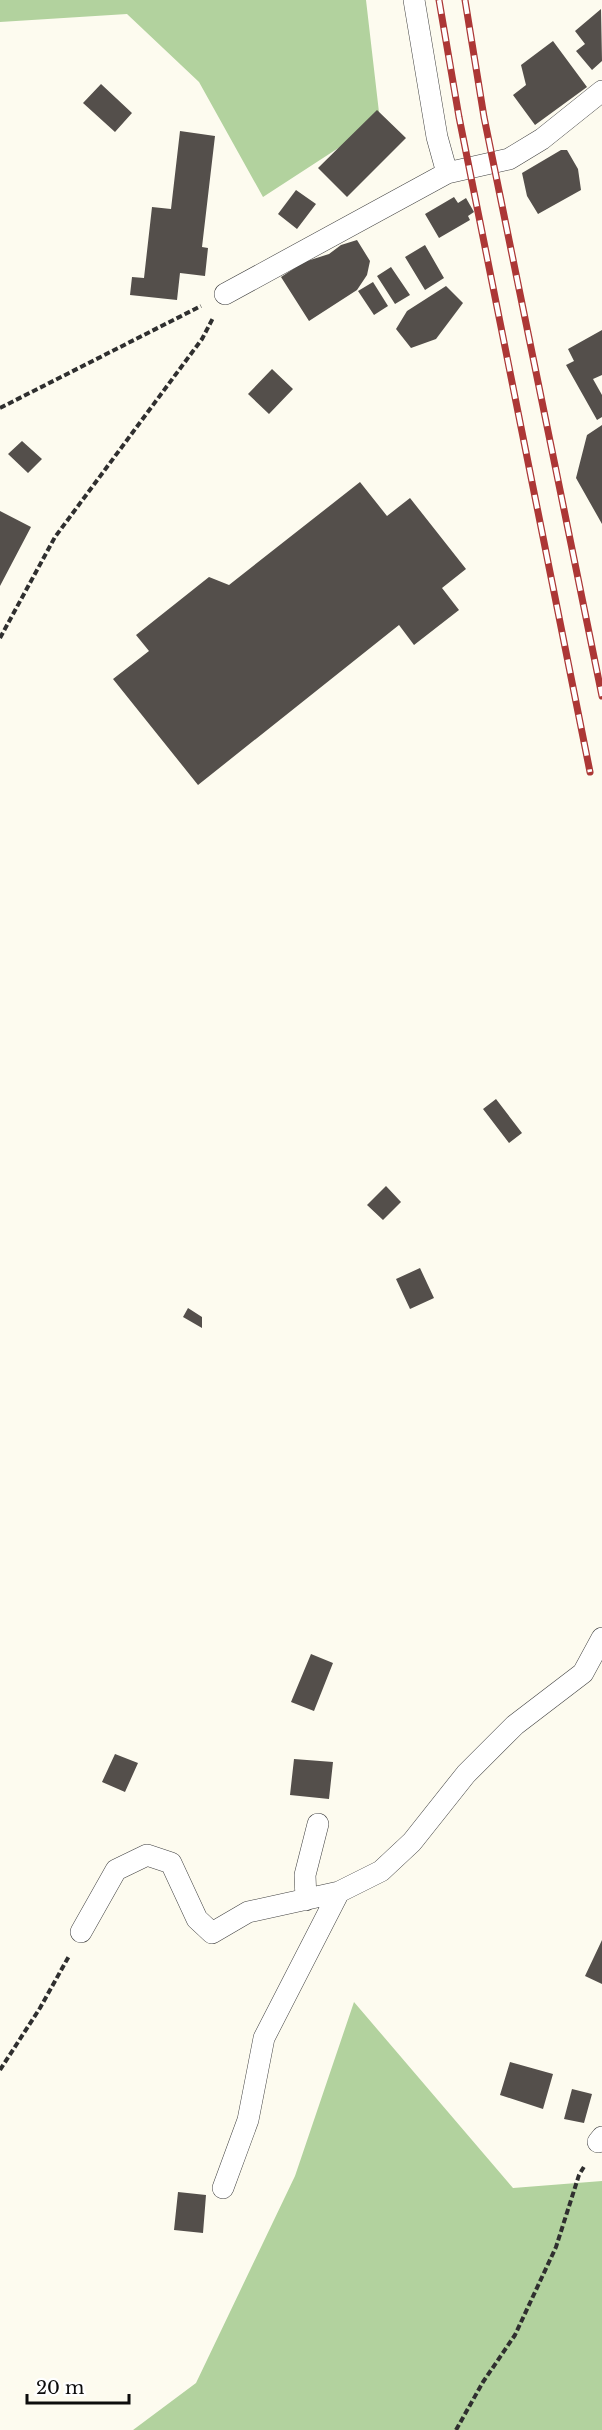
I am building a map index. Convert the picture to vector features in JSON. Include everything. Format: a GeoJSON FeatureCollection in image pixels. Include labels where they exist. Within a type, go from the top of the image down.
{"type":"FeatureCollection","features":[{"type":"Feature","properties":{"kind":"lane"},"geometry":{"type":"LineString","coordinates":[[414,0],[437,137],[447,173]]}},
{"type":"Feature","properties":{"kind":"lane"},"geometry":{"type":"LineString","coordinates":[[225,294],[447,173],[509,159],[542,139],[602,91]]}},
{"type":"Feature","properties":{"kind":"lane"},"geometry":{"type":"LineString","coordinates":[[81,1932],[116,1870],[147,1855],[171,1863],[196,1919],[212,1933],[248,1912],[339,1892],[381,1871],[412,1842],[466,1774],[515,1725],[583,1673],[602,1638]]}},
{"type":"Feature","properties":{"kind":"lane"},"geometry":{"type":"LineString","coordinates":[[306,1900],[305,1875],[318,1824]]}},
{"type":"Feature","properties":{"kind":"lane"},"geometry":{"type":"LineString","coordinates":[[223,2188],[248,2120],[264,2038],[339,1892]]}},
{"type":"Feature","properties":{"kind":"path"},"geometry":{"type":"LineString","coordinates":[[0,408],[225,294]]}},
{"type":"Feature","properties":{"kind":"path"},"geometry":{"type":"LineString","coordinates":[[0,638],[55,537],[202,339],[225,294]]}},
{"type":"Feature","properties":{"kind":"path"},"geometry":{"type":"LineString","coordinates":[[0,2070],[40,2008],[81,1932]]}},
{"type":"Feature","properties":{"kind":"path"},"geometry":{"type":"LineString","coordinates":[[456,2430],[483,2382],[514,2335],[556,2247],[579,2175],[600,2140]]}},
{"type":"Feature","properties":{"kind":"green space"},"geometry":{"type":"Polygon","coordinates":[[[0,0],[366,0],[380,121],[263,197],[199,82],[127,14],[0,22],[0,0]]]}},
{"type":"Feature","properties":{"kind":"green space"},"geometry":{"type":"Polygon","coordinates":[[[354,2002],[513,2188],[602,2181],[602,2430],[133,2430],[196,2383],[295,2176],[354,2002]]]}},
{"type":"Feature","properties":{"kind":"building"},"geometry":{"type":"Polygon","coordinates":[[[601,9],[602,61],[592,70],[576,51],[585,44],[575,31],[601,9]]]}},
{"type":"Feature","properties":{"kind":"building"},"geometry":{"type":"Polygon","coordinates":[[[553,41],[587,87],[535,125],[513,95],[526,85],[521,65],[553,41]]]}},
{"type":"Feature","properties":{"kind":"building"},"geometry":{"type":"Polygon","coordinates":[[[101,84],[132,113],[115,132],[83,103],[101,84]]]}},
{"type":"Feature","properties":{"kind":"building"},"geometry":{"type":"Polygon","coordinates":[[[377,110],[406,138],[347,197],[318,168],[377,110]]]}},
{"type":"Feature","properties":{"kind":"building"},"geometry":{"type":"Polygon","coordinates":[[[180,131],[215,136],[202,247],[208,248],[205,276],[180,273],[177,300],[130,295],[132,277],[144,278],[152,207],[171,209],[180,131]]]}},
{"type":"Feature","properties":{"kind":"building"},"geometry":{"type":"Polygon","coordinates":[[[561,150],[567,150],[578,169],[581,190],[538,214],[527,196],[522,173],[561,150]]]}},
{"type":"Feature","properties":{"kind":"building"},"geometry":{"type":"Polygon","coordinates":[[[296,190],[316,204],[297,229],[278,214],[296,190]]]}},
{"type":"Feature","properties":{"kind":"building"},"geometry":{"type":"Polygon","coordinates":[[[454,197],[458,203],[466,198],[474,212],[468,216],[470,220],[439,238],[425,214],[454,197]]]}},
{"type":"Feature","properties":{"kind":"building"},"geometry":{"type":"Polygon","coordinates":[[[357,240],[370,261],[367,275],[357,290],[309,321],[281,277],[304,262],[329,254],[341,245],[357,240]]]}},
{"type":"Feature","properties":{"kind":"building"},"geometry":{"type":"Polygon","coordinates":[[[425,245],[444,278],[425,290],[405,257],[425,245]]]}},
{"type":"Feature","properties":{"kind":"building"},"geometry":{"type":"Polygon","coordinates":[[[391,267],[410,295],[395,304],[377,276],[391,267]]]}},
{"type":"Feature","properties":{"kind":"building"},"geometry":{"type":"Polygon","coordinates":[[[373,282],[388,306],[374,315],[358,291],[373,282]]]}},
{"type":"Feature","properties":{"kind":"building"},"geometry":{"type":"Polygon","coordinates":[[[446,286],[463,303],[436,339],[411,348],[396,329],[407,311],[446,286]]]}},
{"type":"Feature","properties":{"kind":"building"},"geometry":{"type":"Polygon","coordinates":[[[602,330],[602,375],[593,379],[602,395],[602,417],[597,420],[566,365],[574,361],[568,349],[602,330]]]}},
{"type":"Feature","properties":{"kind":"building"},"geometry":{"type":"Polygon","coordinates":[[[272,369],[293,389],[269,414],[248,394],[272,369]]]}},
{"type":"Feature","properties":{"kind":"building"},"geometry":{"type":"Polygon","coordinates":[[[602,425],[602,524],[576,478],[587,435],[602,425]]]}},
{"type":"Feature","properties":{"kind":"building"},"geometry":{"type":"Polygon","coordinates":[[[22,441],[42,459],[28,473],[8,454],[22,441]]]}},
{"type":"Feature","properties":{"kind":"building"},"geometry":{"type":"Polygon","coordinates":[[[360,482],[387,516],[410,498],[466,569],[442,588],[459,610],[414,645],[399,625],[198,785],[113,679],[149,651],[136,635],[209,577],[229,585],[360,482]]]}},
{"type":"Feature","properties":{"kind":"building"},"geometry":{"type":"Polygon","coordinates":[[[0,511],[31,527],[0,586],[0,511]]]}},
{"type":"Feature","properties":{"kind":"building"},"geometry":{"type":"Polygon","coordinates":[[[496,1099],[522,1133],[509,1143],[483,1109],[496,1099]]]}},
{"type":"Feature","properties":{"kind":"building"},"geometry":{"type":"Polygon","coordinates":[[[386,1186],[401,1202],[383,1220],[367,1205],[386,1186]]]}},
{"type":"Feature","properties":{"kind":"building"},"geometry":{"type":"Polygon","coordinates":[[[420,1268],[434,1298],[410,1309],[396,1279],[420,1268]]]}},
{"type":"Feature","properties":{"kind":"building"},"geometry":{"type":"Polygon","coordinates":[[[188,1308],[202,1317],[202,1328],[183,1317],[188,1308]]]}},
{"type":"Feature","properties":{"kind":"building"},"geometry":{"type":"Polygon","coordinates":[[[311,1654],[333,1663],[314,1711],[291,1702],[311,1654]]]}},
{"type":"Feature","properties":{"kind":"building"},"geometry":{"type":"Polygon","coordinates":[[[115,1754],[138,1763],[125,1792],[102,1782],[115,1754]]]}},
{"type":"Feature","properties":{"kind":"building"},"geometry":{"type":"Polygon","coordinates":[[[294,1759],[333,1762],[329,1799],[290,1795],[294,1759]]]}},
{"type":"Feature","properties":{"kind":"building"},"geometry":{"type":"Polygon","coordinates":[[[602,1940],[602,1984],[585,1976],[602,1940]]]}},
{"type":"Feature","properties":{"kind":"building"},"geometry":{"type":"Polygon","coordinates":[[[510,2062],[553,2074],[543,2109],[500,2095],[510,2062]]]}},
{"type":"Feature","properties":{"kind":"building"},"geometry":{"type":"Polygon","coordinates":[[[572,2089],[592,2094],[584,2123],[564,2119],[572,2089]]]}},
{"type":"Feature","properties":{"kind":"building"},"geometry":{"type":"Polygon","coordinates":[[[178,2192],[206,2195],[203,2233],[174,2230],[178,2192]]]}},
{"type":"Feature","properties":{"kind":"railway"},"geometry":{"type":"LineString","coordinates":[[439,0],[459,117],[590,772]]}},
{"type":"Feature","properties":{"kind":"railway"},"geometry":{"type":"LineString","coordinates":[[465,0],[484,117],[602,696]]}}]}
